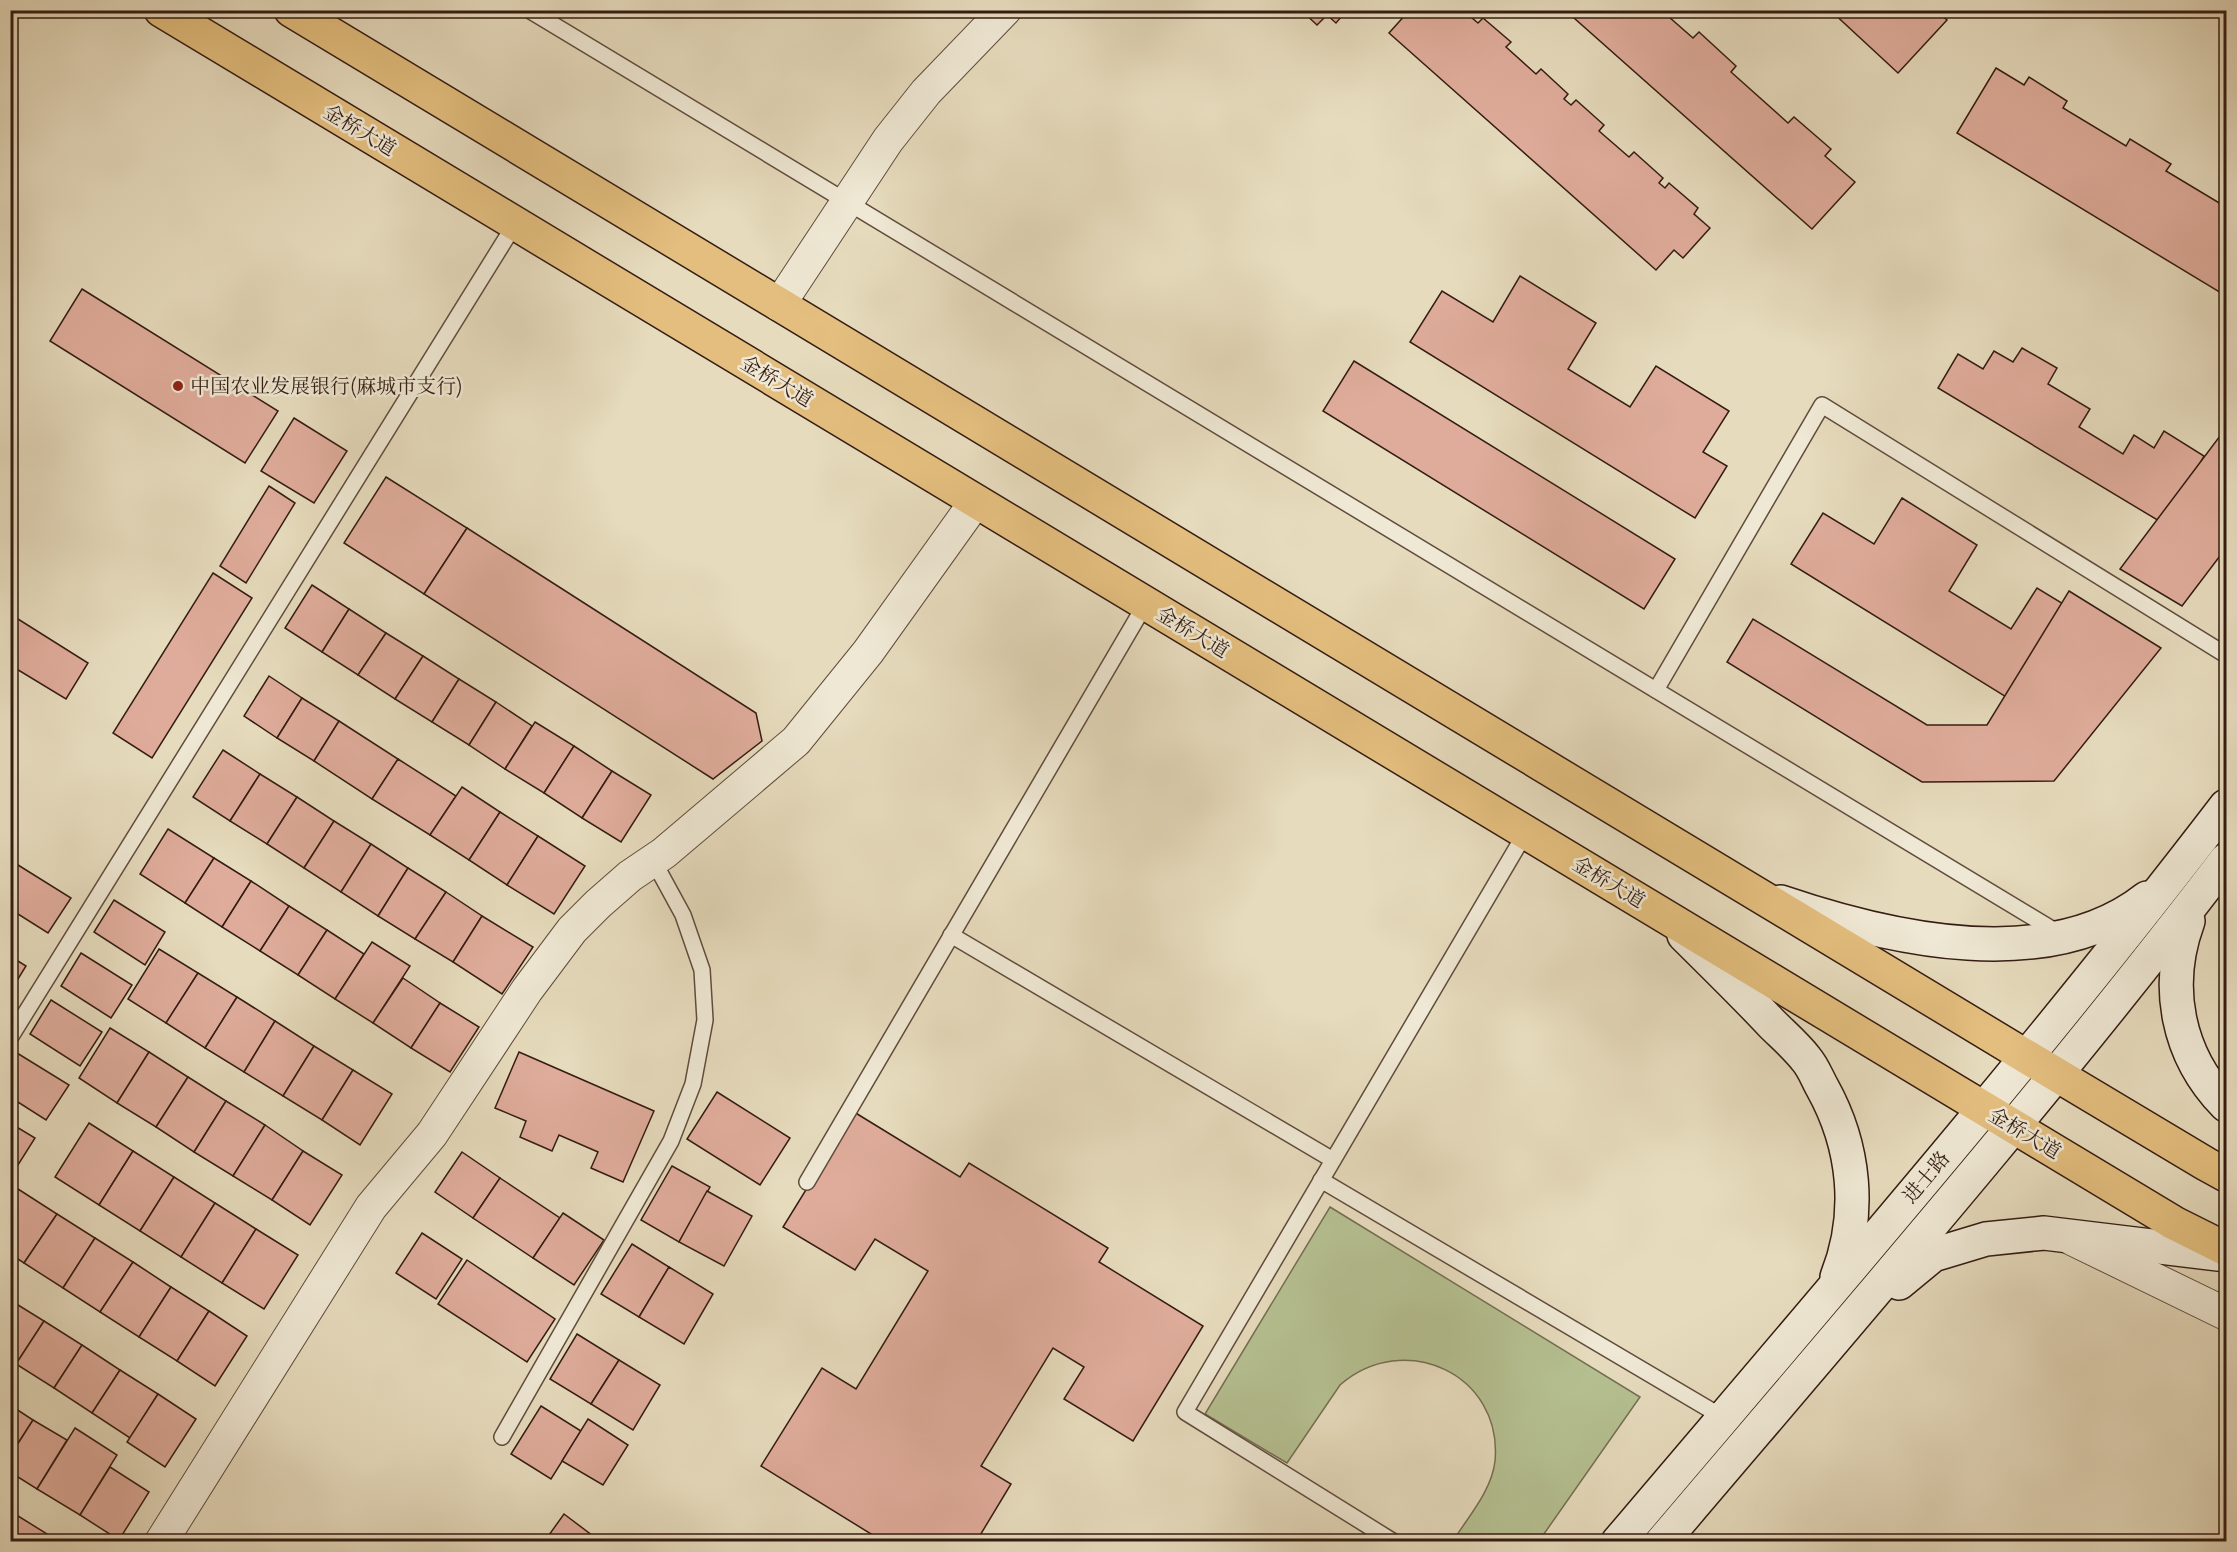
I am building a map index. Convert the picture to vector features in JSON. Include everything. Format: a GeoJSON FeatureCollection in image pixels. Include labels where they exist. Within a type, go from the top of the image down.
{"type":"FeatureCollection","features":[{"type":"Feature","properties":{"kind":"highway","name":"金桥大道"},"geometry":{"type":"LineString","coordinates":[[161,10],[2174,1223],[2226,1249]]}},
{"type":"Feature","properties":{"kind":"highway"},"geometry":{"type":"LineString","coordinates":[[291,10],[2226,1175]]}},
{"type":"Feature","properties":{"kind":"main road","name":"进士路"},"geometry":{"type":"LineString","coordinates":[[1618,1542],[2027,1057],[2116,949],[2226,806]]}},
{"type":"Feature","properties":{"kind":"main road","name":"进士路"},"geometry":{"type":"LineString","coordinates":[[1662,1542],[2142,970],[2226,860]]}},
{"type":"Feature","properties":{"kind":"main road"},"geometry":{"type":"LineString","coordinates":[[1757,894],[1860,926],[1913,936],[1964,942],[2015,944],[2065,937],[2088,930],[2117,917],[2168,882]]}},
{"type":"Feature","properties":{"kind":"main road"},"geometry":{"type":"LineString","coordinates":[[2197,899],[2180,943],[2176,967],[2177,1010],[2183,1034],[2204,1076],[2226,1105]]}},
{"type":"Feature","properties":{"kind":"main road"},"geometry":{"type":"LineString","coordinates":[[1666,916],[1807,1060],[1833,1106],[1844,1135],[1853,1197],[1850,1229],[1843,1261],[1831,1291]]}},
{"type":"Feature","properties":{"kind":"main road"},"geometry":{"type":"LineString","coordinates":[[1840,1332],[1933,1255],[1986,1239],[2044,1233],[2061,1234],[2226,1255]]}},
{"type":"Feature","properties":{"kind":"street"},"geometry":{"type":"LineString","coordinates":[[779,305],[888,140],[926,92],[1005,10]]}},
{"type":"Feature","properties":{"kind":"street"},"geometry":{"type":"LineString","coordinates":[[161,1542],[370,1207],[432,1134],[527,990],[572,930],[630,876],[653,860],[796,741],[868,652],[976,501]]}},
{"type":"Feature","properties":{"kind":"street"},"geometry":{"type":"LineString","coordinates":[[2061,1234],[2226,1314]]}},
{"type":"Feature","properties":{"kind":"lane"},"geometry":{"type":"LineString","coordinates":[[529,10],[2065,937]]}},
{"type":"Feature","properties":{"kind":"lane"},"geometry":{"type":"LineString","coordinates":[[10,1038],[515,224]]}},
{"type":"Feature","properties":{"kind":"lane"},"geometry":{"type":"LineString","coordinates":[[1656,690],[1822,405],[2226,655]]}},
{"type":"Feature","properties":{"kind":"lane"},"geometry":{"type":"LineString","coordinates":[[807,1182],[1146,603]]}},
{"type":"Feature","properties":{"kind":"lane"},"geometry":{"type":"LineString","coordinates":[[1394,1542],[1185,1412],[1526,832]]}},
{"type":"Feature","properties":{"kind":"lane"},"geometry":{"type":"LineString","coordinates":[[502,1437],[671,1141],[693,1084],[705,1020],[702,970],[683,915],[653,860]]}},
{"type":"Feature","properties":{"kind":"lane"},"geometry":{"type":"LineString","coordinates":[[951,935],[1333,1160]]}},
{"type":"Feature","properties":{"kind":"lane"},"geometry":{"type":"LineString","coordinates":[[1321,1180],[1724,1418]]}},
{"type":"Feature","properties":{"kind":"green space"},"geometry":{"type":"Polygon","coordinates":[[[1330,1207],[1640,1397],[1539,1541],[1453,1541],[1484,1493],[1495,1461],[1493,1430],[1483,1405],[1466,1384],[1444,1369],[1419,1361],[1392,1361],[1365,1369],[1340,1385],[1287,1463],[1205,1414],[1330,1207]]]}},
{"type":"Feature","properties":{"kind":"building"},"geometry":{"type":"Polygon","coordinates":[[[1301,10],[1347,10],[1336,23],[1327,15],[1317,25],[1301,10]]]}},
{"type":"Feature","properties":{"kind":"building"},"geometry":{"type":"Polygon","coordinates":[[[1404,10],[1475,10],[1471,17],[1478,23],[1483,18],[1511,42],[1506,47],[1536,74],[1541,69],[1568,94],[1564,99],[1571,105],[1576,100],[1604,125],[1599,131],[1629,157],[1634,152],[1663,178],[1659,183],[1665,188],[1669,183],[1698,208],[1694,214],[1710,228],[1683,258],[1674,250],[1656,270],[1389,33],[1407,13],[1404,10]]]}},
{"type":"Feature","properties":{"kind":"building"},"geometry":{"type":"Polygon","coordinates":[[[1565,10],[1661,10],[1693,38],[1699,32],[1736,66],[1731,72],[1788,123],[1794,117],[1831,149],[1825,156],[1855,182],[1812,229],[1565,10]]]}},
{"type":"Feature","properties":{"kind":"building"},"geometry":{"type":"Polygon","coordinates":[[[1830,10],[1937,10],[1947,20],[1898,73],[1830,10]]]}},
{"type":"Feature","properties":{"kind":"building"},"geometry":{"type":"Polygon","coordinates":[[[1996,68],[2024,85],[2029,77],[2067,101],[2063,108],[2126,146],[2130,139],[2171,164],[2166,171],[2226,207],[2226,296],[1957,133],[1996,68]]]}},
{"type":"Feature","properties":{"kind":"building"},"geometry":{"type":"Polygon","coordinates":[[[1520,276],[1596,323],[1568,369],[1630,407],[1656,366],[1729,411],[1703,452],[1727,466],[1695,518],[1410,342],[1442,291],[1493,322],[1520,276]]]}},
{"type":"Feature","properties":{"kind":"building"},"geometry":{"type":"Polygon","coordinates":[[[82,289],[278,411],[245,463],[50,341],[82,289]]]}},
{"type":"Feature","properties":{"kind":"building"},"geometry":{"type":"Polygon","coordinates":[[[2022,348],[2057,368],[2048,384],[2090,409],[2079,427],[2123,454],[2134,435],[2154,448],[2164,431],[2204,456],[2195,472],[2226,491],[2226,502],[2220,513],[2226,517],[2226,522],[2209,551],[1938,388],[1958,354],[1983,369],[1994,351],[2013,362],[2022,348]]]}},
{"type":"Feature","properties":{"kind":"building"},"geometry":{"type":"Polygon","coordinates":[[[1354,361],[1675,559],[1644,609],[1323,411],[1354,361]]]}},
{"type":"Feature","properties":{"kind":"building"},"geometry":{"type":"Polygon","coordinates":[[[294,418],[347,451],[314,503],[261,471],[294,418]]]}},
{"type":"Feature","properties":{"kind":"building"},"geometry":{"type":"Polygon","coordinates":[[[2226,428],[2226,548],[2182,606],[2120,569],[2226,428]]]}},
{"type":"Feature","properties":{"kind":"building"},"geometry":{"type":"Polygon","coordinates":[[[386,477],[467,528],[424,594],[344,543],[386,477]]]}},
{"type":"Feature","properties":{"kind":"building"},"geometry":{"type":"Polygon","coordinates":[[[269,486],[295,503],[246,583],[220,566],[269,486]]]}},
{"type":"Feature","properties":{"kind":"building"},"geometry":{"type":"Polygon","coordinates":[[[1902,498],[1977,545],[1949,591],[2011,629],[2037,588],[2111,633],[2085,674],[2108,689],[2076,740],[1791,564],[1823,513],[1874,544],[1902,498]]]}},
{"type":"Feature","properties":{"kind":"building"},"geometry":{"type":"Polygon","coordinates":[[[467,528],[756,713],[762,741],[713,779],[424,594],[467,528]]]}},
{"type":"Feature","properties":{"kind":"building"},"geometry":{"type":"Polygon","coordinates":[[[213,573],[252,598],[152,758],[113,733],[213,573]]]}},
{"type":"Feature","properties":{"kind":"building"},"geometry":{"type":"Polygon","coordinates":[[[312,585],[349,609],[322,652],[285,628],[312,585]]]}},
{"type":"Feature","properties":{"kind":"building"},"geometry":{"type":"Polygon","coordinates":[[[2069,591],[2161,648],[2054,781],[1922,782],[1727,662],[1753,619],[1927,725],[1987,725],[2069,591]]]}},
{"type":"Feature","properties":{"kind":"building"},"geometry":{"type":"Polygon","coordinates":[[[349,609],[386,633],[358,675],[322,652],[349,609]]]}},
{"type":"Feature","properties":{"kind":"building"},"geometry":{"type":"Polygon","coordinates":[[[10,614],[88,663],[66,699],[10,665],[10,614]]]}},
{"type":"Feature","properties":{"kind":"building"},"geometry":{"type":"Polygon","coordinates":[[[386,633],[423,656],[395,699],[358,675],[386,633]]]}},
{"type":"Feature","properties":{"kind":"building"},"geometry":{"type":"Polygon","coordinates":[[[423,656],[459,679],[432,722],[395,699],[423,656]]]}},
{"type":"Feature","properties":{"kind":"building"},"geometry":{"type":"Polygon","coordinates":[[[269,676],[302,698],[277,738],[244,716],[269,676]]]}},
{"type":"Feature","properties":{"kind":"building"},"geometry":{"type":"Polygon","coordinates":[[[459,679],[496,702],[469,745],[432,722],[459,679]]]}},
{"type":"Feature","properties":{"kind":"building"},"geometry":{"type":"Polygon","coordinates":[[[302,698],[339,721],[314,761],[277,738],[302,698]]]}},
{"type":"Feature","properties":{"kind":"building"},"geometry":{"type":"Polygon","coordinates":[[[496,702],[532,726],[505,769],[469,745],[496,702]]]}},
{"type":"Feature","properties":{"kind":"building"},"geometry":{"type":"Polygon","coordinates":[[[339,721],[398,759],[372,799],[314,761],[339,721]]]}},
{"type":"Feature","properties":{"kind":"building"},"geometry":{"type":"Polygon","coordinates":[[[535,722],[574,746],[544,793],[505,769],[535,722]]]}},
{"type":"Feature","properties":{"kind":"building"},"geometry":{"type":"Polygon","coordinates":[[[574,746],[612,771],[582,818],[544,793],[574,746]]]}},
{"type":"Feature","properties":{"kind":"building"},"geometry":{"type":"Polygon","coordinates":[[[223,750],[260,774],[230,821],[193,797],[223,750]]]}},
{"type":"Feature","properties":{"kind":"building"},"geometry":{"type":"Polygon","coordinates":[[[398,759],[456,796],[430,835],[372,799],[398,759]]]}},
{"type":"Feature","properties":{"kind":"building"},"geometry":{"type":"Polygon","coordinates":[[[612,771],[651,795],[621,842],[582,818],[612,771]]]}},
{"type":"Feature","properties":{"kind":"building"},"geometry":{"type":"Polygon","coordinates":[[[260,774],[297,797],[267,844],[230,821],[260,774]]]}},
{"type":"Feature","properties":{"kind":"building"},"geometry":{"type":"Polygon","coordinates":[[[462,787],[500,812],[469,860],[430,835],[462,787]]]}},
{"type":"Feature","properties":{"kind":"building"},"geometry":{"type":"Polygon","coordinates":[[[297,797],[334,821],[304,868],[267,844],[297,797]]]}},
{"type":"Feature","properties":{"kind":"building"},"geometry":{"type":"Polygon","coordinates":[[[500,812],[538,836],[507,885],[469,860],[500,812]]]}},
{"type":"Feature","properties":{"kind":"building"},"geometry":{"type":"Polygon","coordinates":[[[334,821],[371,844],[341,892],[304,868],[334,821]]]}},
{"type":"Feature","properties":{"kind":"building"},"geometry":{"type":"Polygon","coordinates":[[[168,829],[214,858],[185,903],[140,874],[168,829]]]}},
{"type":"Feature","properties":{"kind":"building"},"geometry":{"type":"Polygon","coordinates":[[[538,836],[585,866],[554,914],[507,885],[538,836]]]}},
{"type":"Feature","properties":{"kind":"building"},"geometry":{"type":"Polygon","coordinates":[[[371,844],[408,868],[378,916],[341,892],[371,844]]]}},
{"type":"Feature","properties":{"kind":"building"},"geometry":{"type":"Polygon","coordinates":[[[214,858],[251,881],[222,927],[185,903],[214,858]]]}},
{"type":"Feature","properties":{"kind":"building"},"geometry":{"type":"Polygon","coordinates":[[[10,860],[71,898],[48,933],[10,909],[10,860]]]}},
{"type":"Feature","properties":{"kind":"building"},"geometry":{"type":"Polygon","coordinates":[[[408,868],[446,892],[415,939],[378,916],[408,868]]]}},
{"type":"Feature","properties":{"kind":"building"},"geometry":{"type":"Polygon","coordinates":[[[251,881],[289,906],[260,951],[222,927],[251,881]]]}},
{"type":"Feature","properties":{"kind":"building"},"geometry":{"type":"Polygon","coordinates":[[[446,892],[482,916],[453,962],[415,939],[446,892]]]}},
{"type":"Feature","properties":{"kind":"building"},"geometry":{"type":"Polygon","coordinates":[[[114,900],[165,932],[145,965],[94,932],[114,900]]]}},
{"type":"Feature","properties":{"kind":"building"},"geometry":{"type":"Polygon","coordinates":[[[289,906],[327,930],[298,975],[260,951],[289,906]]]}},
{"type":"Feature","properties":{"kind":"building"},"geometry":{"type":"Polygon","coordinates":[[[482,916],[533,947],[502,994],[453,962],[482,916]]]}},
{"type":"Feature","properties":{"kind":"building"},"geometry":{"type":"Polygon","coordinates":[[[327,930],[364,954],[335,999],[298,975],[327,930]]]}},
{"type":"Feature","properties":{"kind":"building"},"geometry":{"type":"Polygon","coordinates":[[[372,942],[410,966],[373,1023],[335,999],[372,942]]]}},
{"type":"Feature","properties":{"kind":"building"},"geometry":{"type":"Polygon","coordinates":[[[159,949],[198,973],[166,1023],[128,999],[159,949]]]}},
{"type":"Feature","properties":{"kind":"building"},"geometry":{"type":"Polygon","coordinates":[[[81,953],[132,985],[111,1018],[61,986],[81,953]]]}},
{"type":"Feature","properties":{"kind":"building"},"geometry":{"type":"Polygon","coordinates":[[[10,956],[26,966],[10,992],[10,956]]]}},
{"type":"Feature","properties":{"kind":"building"},"geometry":{"type":"Polygon","coordinates":[[[198,973],[237,997],[205,1048],[166,1023],[198,973]]]}},
{"type":"Feature","properties":{"kind":"building"},"geometry":{"type":"Polygon","coordinates":[[[403,978],[440,1003],[411,1048],[373,1023],[403,978]]]}},
{"type":"Feature","properties":{"kind":"building"},"geometry":{"type":"Polygon","coordinates":[[[237,997],[275,1021],[244,1072],[205,1048],[237,997]]]}},
{"type":"Feature","properties":{"kind":"building"},"geometry":{"type":"Polygon","coordinates":[[[51,1000],[102,1032],[80,1066],[30,1034],[51,1000]]]}},
{"type":"Feature","properties":{"kind":"building"},"geometry":{"type":"Polygon","coordinates":[[[440,1003],[479,1027],[450,1072],[411,1048],[440,1003]]]}},
{"type":"Feature","properties":{"kind":"building"},"geometry":{"type":"Polygon","coordinates":[[[275,1021],[314,1046],[283,1096],[244,1072],[275,1021]]]}},
{"type":"Feature","properties":{"kind":"building"},"geometry":{"type":"Polygon","coordinates":[[[110,1028],[149,1052],[117,1103],[79,1078],[110,1028]]]}},
{"type":"Feature","properties":{"kind":"building"},"geometry":{"type":"Polygon","coordinates":[[[314,1046],[353,1070],[322,1120],[283,1096],[314,1046]]]}},
{"type":"Feature","properties":{"kind":"building"},"geometry":{"type":"Polygon","coordinates":[[[149,1052],[188,1077],[156,1127],[117,1103],[149,1052]]]}},
{"type":"Feature","properties":{"kind":"building"},"geometry":{"type":"Polygon","coordinates":[[[519,1052],[654,1111],[623,1182],[591,1168],[598,1152],[559,1135],[552,1151],[520,1137],[526,1121],[495,1108],[519,1052]]]}},
{"type":"Feature","properties":{"kind":"building"},"geometry":{"type":"Polygon","coordinates":[[[17,1053],[69,1085],[46,1120],[10,1097],[10,1064],[17,1053]]]}},
{"type":"Feature","properties":{"kind":"building"},"geometry":{"type":"Polygon","coordinates":[[[353,1070],[392,1094],[360,1145],[322,1120],[353,1070]]]}},
{"type":"Feature","properties":{"kind":"building"},"geometry":{"type":"Polygon","coordinates":[[[188,1077],[226,1101],[194,1152],[156,1127],[188,1077]]]}},
{"type":"Feature","properties":{"kind":"building"},"geometry":{"type":"Polygon","coordinates":[[[717,1092],[790,1138],[760,1185],[687,1139],[717,1092]]]}},
{"type":"Feature","properties":{"kind":"building"},"geometry":{"type":"Polygon","coordinates":[[[226,1101],[265,1125],[233,1176],[194,1152],[226,1101]]]}},
{"type":"Feature","properties":{"kind":"building"},"geometry":{"type":"Polygon","coordinates":[[[854,1112],[960,1177],[969,1163],[1108,1248],[1099,1262],[1203,1326],[1133,1441],[1064,1399],[1084,1367],[1053,1348],[981,1466],[1011,1484],[976,1542],[884,1542],[761,1466],[822,1368],[856,1389],[928,1271],[875,1239],[855,1270],[783,1227],[854,1112]]]}},
{"type":"Feature","properties":{"kind":"building"},"geometry":{"type":"Polygon","coordinates":[[[10,1123],[35,1138],[11,1176],[10,1176],[10,1123]]]}},
{"type":"Feature","properties":{"kind":"building"},"geometry":{"type":"Polygon","coordinates":[[[89,1123],[133,1151],[99,1205],[55,1177],[89,1123]]]}},
{"type":"Feature","properties":{"kind":"building"},"geometry":{"type":"Polygon","coordinates":[[[265,1125],[303,1151],[272,1200],[233,1176],[265,1125]]]}},
{"type":"Feature","properties":{"kind":"building"},"geometry":{"type":"Polygon","coordinates":[[[133,1151],[174,1177],[140,1231],[99,1205],[133,1151]]]}},
{"type":"Feature","properties":{"kind":"building"},"geometry":{"type":"Polygon","coordinates":[[[303,1151],[342,1175],[310,1225],[272,1200],[303,1151]]]}},
{"type":"Feature","properties":{"kind":"building"},"geometry":{"type":"Polygon","coordinates":[[[462,1152],[500,1178],[473,1218],[435,1192],[462,1152]]]}},
{"type":"Feature","properties":{"kind":"building"},"geometry":{"type":"Polygon","coordinates":[[[672,1166],[710,1187],[679,1242],[641,1220],[672,1166]]]}},
{"type":"Feature","properties":{"kind":"building"},"geometry":{"type":"Polygon","coordinates":[[[174,1177],[215,1203],[181,1257],[140,1231],[174,1177]]]}},
{"type":"Feature","properties":{"kind":"building"},"geometry":{"type":"Polygon","coordinates":[[[500,1178],[560,1218],[533,1258],[473,1218],[500,1178]]]}},
{"type":"Feature","properties":{"kind":"building"},"geometry":{"type":"Polygon","coordinates":[[[18,1189],[57,1214],[24,1263],[10,1254],[10,1201],[18,1189]]]}},
{"type":"Feature","properties":{"kind":"building"},"geometry":{"type":"Polygon","coordinates":[[[707,1191],[752,1216],[724,1266],[679,1242],[707,1191]]]}},
{"type":"Feature","properties":{"kind":"building"},"geometry":{"type":"Polygon","coordinates":[[[215,1203],[256,1229],[222,1283],[181,1257],[215,1203]]]}},
{"type":"Feature","properties":{"kind":"building"},"geometry":{"type":"Polygon","coordinates":[[[563,1213],[604,1240],[574,1285],[533,1258],[563,1213]]]}},
{"type":"Feature","properties":{"kind":"building"},"geometry":{"type":"Polygon","coordinates":[[[57,1214],[95,1238],[63,1288],[24,1263],[57,1214]]]}},
{"type":"Feature","properties":{"kind":"building"},"geometry":{"type":"Polygon","coordinates":[[[256,1229],[298,1255],[264,1309],[222,1283],[256,1229]]]}},
{"type":"Feature","properties":{"kind":"building"},"geometry":{"type":"Polygon","coordinates":[[[422,1233],[462,1259],[436,1299],[396,1273],[422,1233]]]}},
{"type":"Feature","properties":{"kind":"building"},"geometry":{"type":"Polygon","coordinates":[[[95,1238],[133,1262],[100,1312],[63,1288],[95,1238]]]}},
{"type":"Feature","properties":{"kind":"building"},"geometry":{"type":"Polygon","coordinates":[[[632,1244],[669,1267],[639,1317],[601,1294],[632,1244]]]}},
{"type":"Feature","properties":{"kind":"building"},"geometry":{"type":"Polygon","coordinates":[[[467,1260],[555,1319],[527,1362],[438,1304],[467,1260]]]}},
{"type":"Feature","properties":{"kind":"building"},"geometry":{"type":"Polygon","coordinates":[[[133,1262],[171,1287],[139,1337],[100,1312],[133,1262]]]}},
{"type":"Feature","properties":{"kind":"building"},"geometry":{"type":"Polygon","coordinates":[[[669,1267],[713,1294],[684,1344],[639,1317],[669,1267]]]}},
{"type":"Feature","properties":{"kind":"building"},"geometry":{"type":"Polygon","coordinates":[[[171,1287],[209,1311],[177,1361],[139,1337],[171,1287]]]}},
{"type":"Feature","properties":{"kind":"building"},"geometry":{"type":"Polygon","coordinates":[[[10,1300],[44,1321],[16,1364],[10,1361],[10,1300]]]}},
{"type":"Feature","properties":{"kind":"building"},"geometry":{"type":"Polygon","coordinates":[[[209,1311],[247,1336],[215,1386],[177,1361],[209,1311]]]}},
{"type":"Feature","properties":{"kind":"building"},"geometry":{"type":"Polygon","coordinates":[[[44,1321],[82,1345],[54,1388],[16,1364],[44,1321]]]}},
{"type":"Feature","properties":{"kind":"building"},"geometry":{"type":"Polygon","coordinates":[[[577,1334],[619,1360],[591,1404],[550,1379],[577,1334]]]}},
{"type":"Feature","properties":{"kind":"building"},"geometry":{"type":"Polygon","coordinates":[[[82,1345],[120,1370],[92,1413],[54,1388],[82,1345]]]}},
{"type":"Feature","properties":{"kind":"building"},"geometry":{"type":"Polygon","coordinates":[[[619,1360],[660,1385],[633,1430],[591,1404],[619,1360]]]}},
{"type":"Feature","properties":{"kind":"building"},"geometry":{"type":"Polygon","coordinates":[[[120,1370],[158,1394],[130,1438],[92,1413],[120,1370]]]}},
{"type":"Feature","properties":{"kind":"building"},"geometry":{"type":"Polygon","coordinates":[[[158,1394],[196,1419],[165,1467],[127,1442],[158,1394]]]}},
{"type":"Feature","properties":{"kind":"building"},"geometry":{"type":"Polygon","coordinates":[[[10,1405],[33,1420],[10,1456],[10,1405]]]}},
{"type":"Feature","properties":{"kind":"building"},"geometry":{"type":"Polygon","coordinates":[[[541,1406],[581,1431],[551,1479],[511,1454],[541,1406]]]}},
{"type":"Feature","properties":{"kind":"building"},"geometry":{"type":"Polygon","coordinates":[[[588,1419],[628,1445],[603,1485],[562,1461],[588,1419]]]}},
{"type":"Feature","properties":{"kind":"building"},"geometry":{"type":"Polygon","coordinates":[[[33,1420],[67,1440],[37,1489],[10,1472],[10,1456],[33,1420]]]}},
{"type":"Feature","properties":{"kind":"building"},"geometry":{"type":"Polygon","coordinates":[[[75,1428],[117,1455],[80,1515],[37,1489],[75,1428]]]}},
{"type":"Feature","properties":{"kind":"building"},"geometry":{"type":"Polygon","coordinates":[[[110,1467],[149,1492],[119,1540],[80,1515],[110,1467]]]}},
{"type":"Feature","properties":{"kind":"building"},"geometry":{"type":"Polygon","coordinates":[[[10,1511],[60,1542],[10,1542],[10,1511]]]}},
{"type":"Feature","properties":{"kind":"building"},"geometry":{"type":"Polygon","coordinates":[[[564,1514],[601,1542],[544,1542],[564,1514]]]}},
{"type":"Feature","properties":{"kind":"place","name":"中国农业发展银行(麻城市支行)"},"geometry":{"type":"Point","coordinates":[178,386]}}]}
